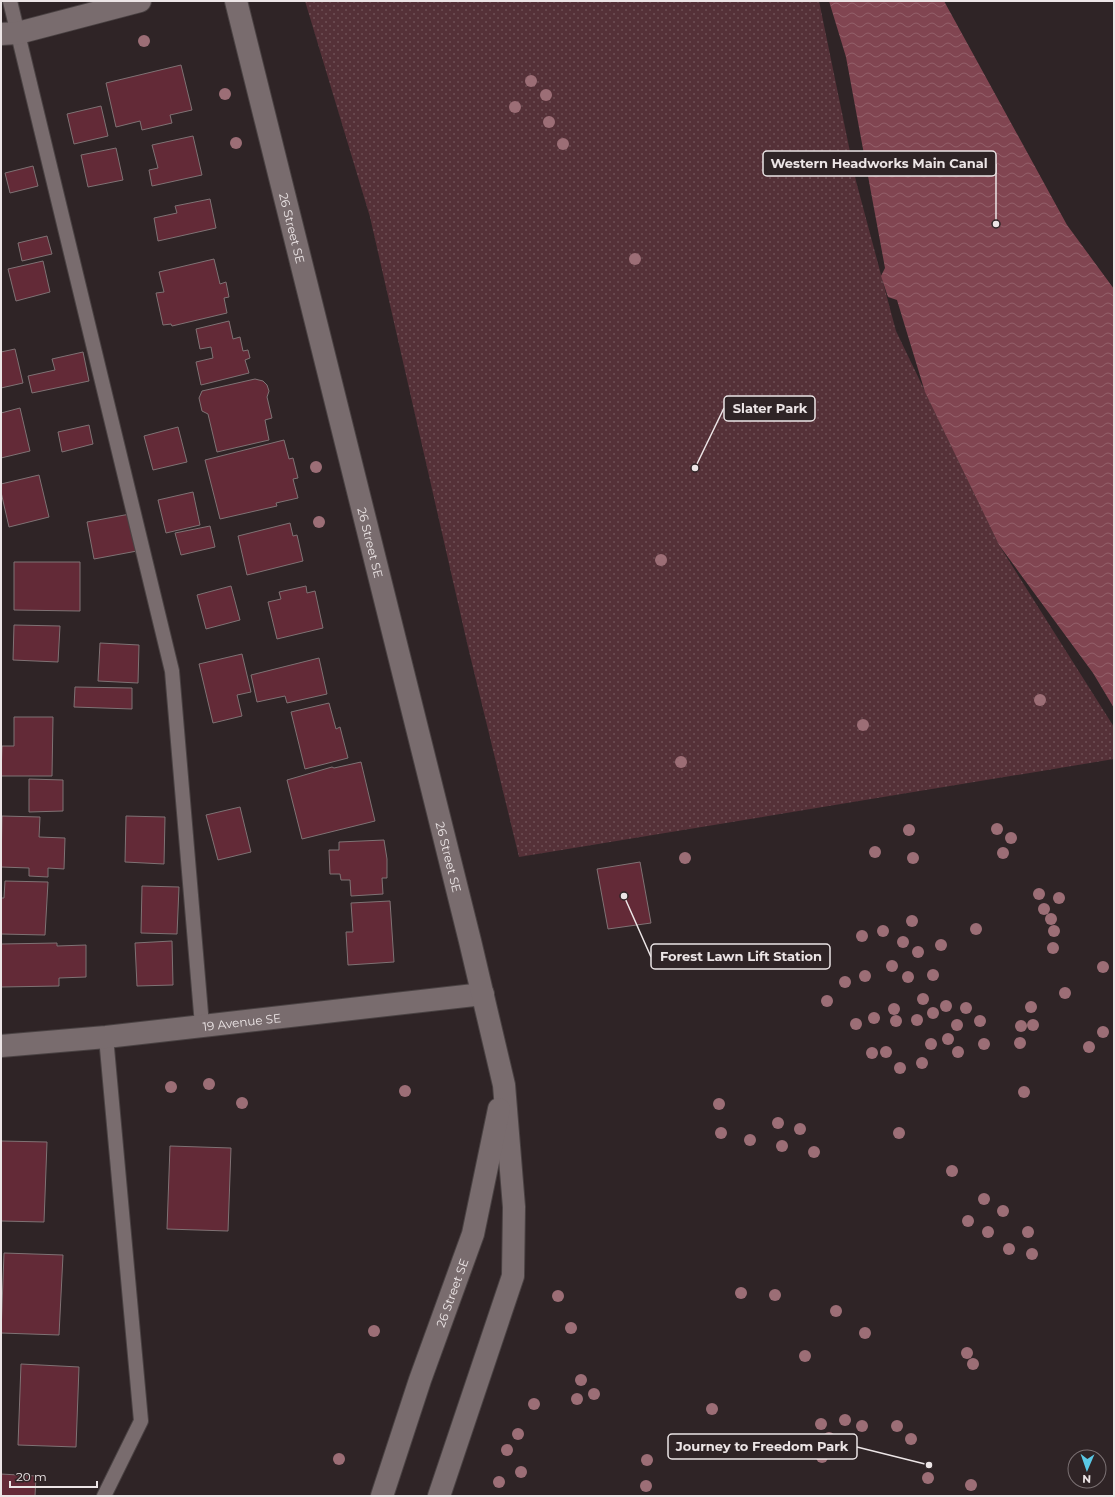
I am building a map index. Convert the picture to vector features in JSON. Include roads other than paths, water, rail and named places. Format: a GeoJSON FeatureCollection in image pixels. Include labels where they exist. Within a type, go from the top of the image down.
{"type":"FeatureCollection","features":[{"type":"Feature","properties":{"kind":"street"},"geometry":{"type":"LineString","coordinates":[[9,34],[140,1]]}},
{"type":"Feature","properties":{"kind":"street","name":"26 Street SE"},"geometry":{"type":"LineString","coordinates":[[236,1],[483,994],[504,1085],[514,1207],[513,1276],[439,1496]]}},
{"type":"Feature","properties":{"kind":"street","name":"19 Avenue SE"},"geometry":{"type":"LineString","coordinates":[[1,1046],[106,1037],[483,994]]}},
{"type":"Feature","properties":{"kind":"street","name":"26 Street SE"},"geometry":{"type":"LineString","coordinates":[[382,1496],[420,1380],[473,1234],[504,1085]]}},
{"type":"Feature","properties":{"kind":"lane"},"geometry":{"type":"LineString","coordinates":[[10,1],[9,34],[172,671],[202,1025]]}},
{"type":"Feature","properties":{"kind":"lane"},"geometry":{"type":"LineString","coordinates":[[104,1496],[140,1421],[106,1037]]}},
{"type":"Feature","properties":{"kind":"water"},"geometry":{"type":"Polygon","coordinates":[[[829,1],[944,1],[1067,225],[1114,289],[1114,708],[1093,673],[999,545],[925,392],[897,300],[888,297],[881,276],[885,268],[846,57],[829,1]]]}},
{"type":"Feature","properties":{"kind":"place","name":"Western Headworks Main Canal"},"geometry":{"type":"Point","coordinates":[996,224]}},
{"type":"Feature","properties":{"kind":"place","name":"Slater Park"},"geometry":{"type":"Point","coordinates":[695,468]}},
{"type":"Feature","properties":{"kind":"place","name":"Forest Lawn Lift Station"},"geometry":{"type":"Point","coordinates":[624,896]}},
{"type":"Feature","properties":{"kind":"place","name":"Journey to Freedom Park"},"geometry":{"type":"Point","coordinates":[929,1465]}}]}
